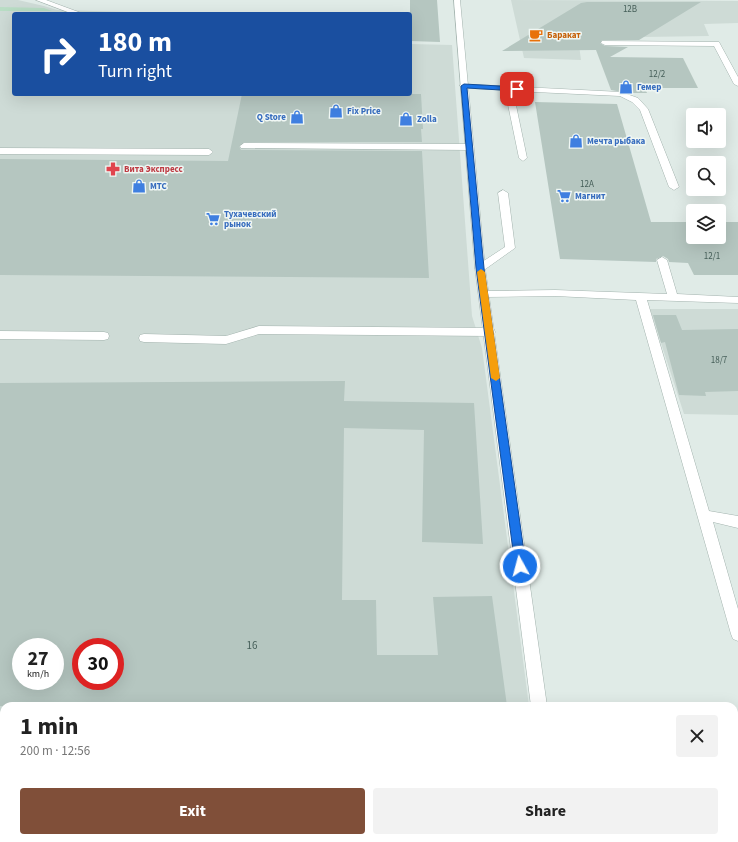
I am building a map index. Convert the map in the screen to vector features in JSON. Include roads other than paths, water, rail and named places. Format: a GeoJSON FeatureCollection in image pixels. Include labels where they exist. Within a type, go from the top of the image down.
{"type":"FeatureCollection","features":[{"type":"Feature","properties":{"kind":"street"},"geometry":{"type":"LineString","coordinates":[[39,0],[74,12]]}},
{"type":"Feature","properties":{"kind":"street"},"geometry":{"type":"LineString","coordinates":[[457,0],[480,268],[490,332],[538,702]]}},
{"type":"Feature","properties":{"kind":"street"},"geometry":{"type":"LineString","coordinates":[[605,43],[716,44],[738,84]]}},
{"type":"Feature","properties":{"kind":"street"},"geometry":{"type":"LineString","coordinates":[[464,86],[621,94],[636,100],[644,109],[674,187]]}},
{"type":"Feature","properties":{"kind":"street"},"geometry":{"type":"LineString","coordinates":[[509,88],[523,158]]}},
{"type":"Feature","properties":{"kind":"street"},"geometry":{"type":"LineString","coordinates":[[244,146],[470,147]]}},
{"type":"Feature","properties":{"kind":"street"},"geometry":{"type":"LineString","coordinates":[[0,151],[209,152]]}},
{"type":"Feature","properties":{"kind":"street"},"geometry":{"type":"LineString","coordinates":[[480,268],[510,248],[503,193]]}},
{"type":"Feature","properties":{"kind":"street"},"geometry":{"type":"LineString","coordinates":[[662,260],[673,298]]}},
{"type":"Feature","properties":{"kind":"street"},"geometry":{"type":"LineString","coordinates":[[484,294],[555,293],[738,300]]}},
{"type":"Feature","properties":{"kind":"street"},"geometry":{"type":"LineString","coordinates":[[641,297],[738,634]]}},
{"type":"Feature","properties":{"kind":"street"},"geometry":{"type":"LineString","coordinates":[[144,338],[226,340],[259,330],[490,332]]}},
{"type":"Feature","properties":{"kind":"street"},"geometry":{"type":"LineString","coordinates":[[0,334],[104,336]]}},
{"type":"Feature","properties":{"kind":"street"},"geometry":{"type":"LineString","coordinates":[[704,515],[738,522]]}},
{"type":"Feature","properties":{"kind":"place","name":"Баракат"},"geometry":{"type":"Point","coordinates":[536,35]}},
{"type":"Feature","properties":{"kind":"place","name":"Гемер"},"geometry":{"type":"Point","coordinates":[626,87]}},
{"type":"Feature","properties":{"kind":"place","name":"Fix Price"},"geometry":{"type":"Point","coordinates":[336,111]}},
{"type":"Feature","properties":{"kind":"place","name":"Q Store"},"geometry":{"type":"Point","coordinates":[297,117]}},
{"type":"Feature","properties":{"kind":"place","name":"Zolla"},"geometry":{"type":"Point","coordinates":[406,119]}},
{"type":"Feature","properties":{"kind":"place","name":"Мечта рыбака"},"geometry":{"type":"Point","coordinates":[576,141]}},
{"type":"Feature","properties":{"kind":"place","name":"Вита Экспресс"},"geometry":{"type":"Point","coordinates":[113,169]}},
{"type":"Feature","properties":{"kind":"place","name":"МТС"},"geometry":{"type":"Point","coordinates":[139,186]}},
{"type":"Feature","properties":{"kind":"place","name":"Магнит"},"geometry":{"type":"Point","coordinates":[564,196]}},
{"type":"Feature","properties":{"kind":"place","name":"Тухачевский рынок"},"geometry":{"type":"Point","coordinates":[213,219]}}]}
